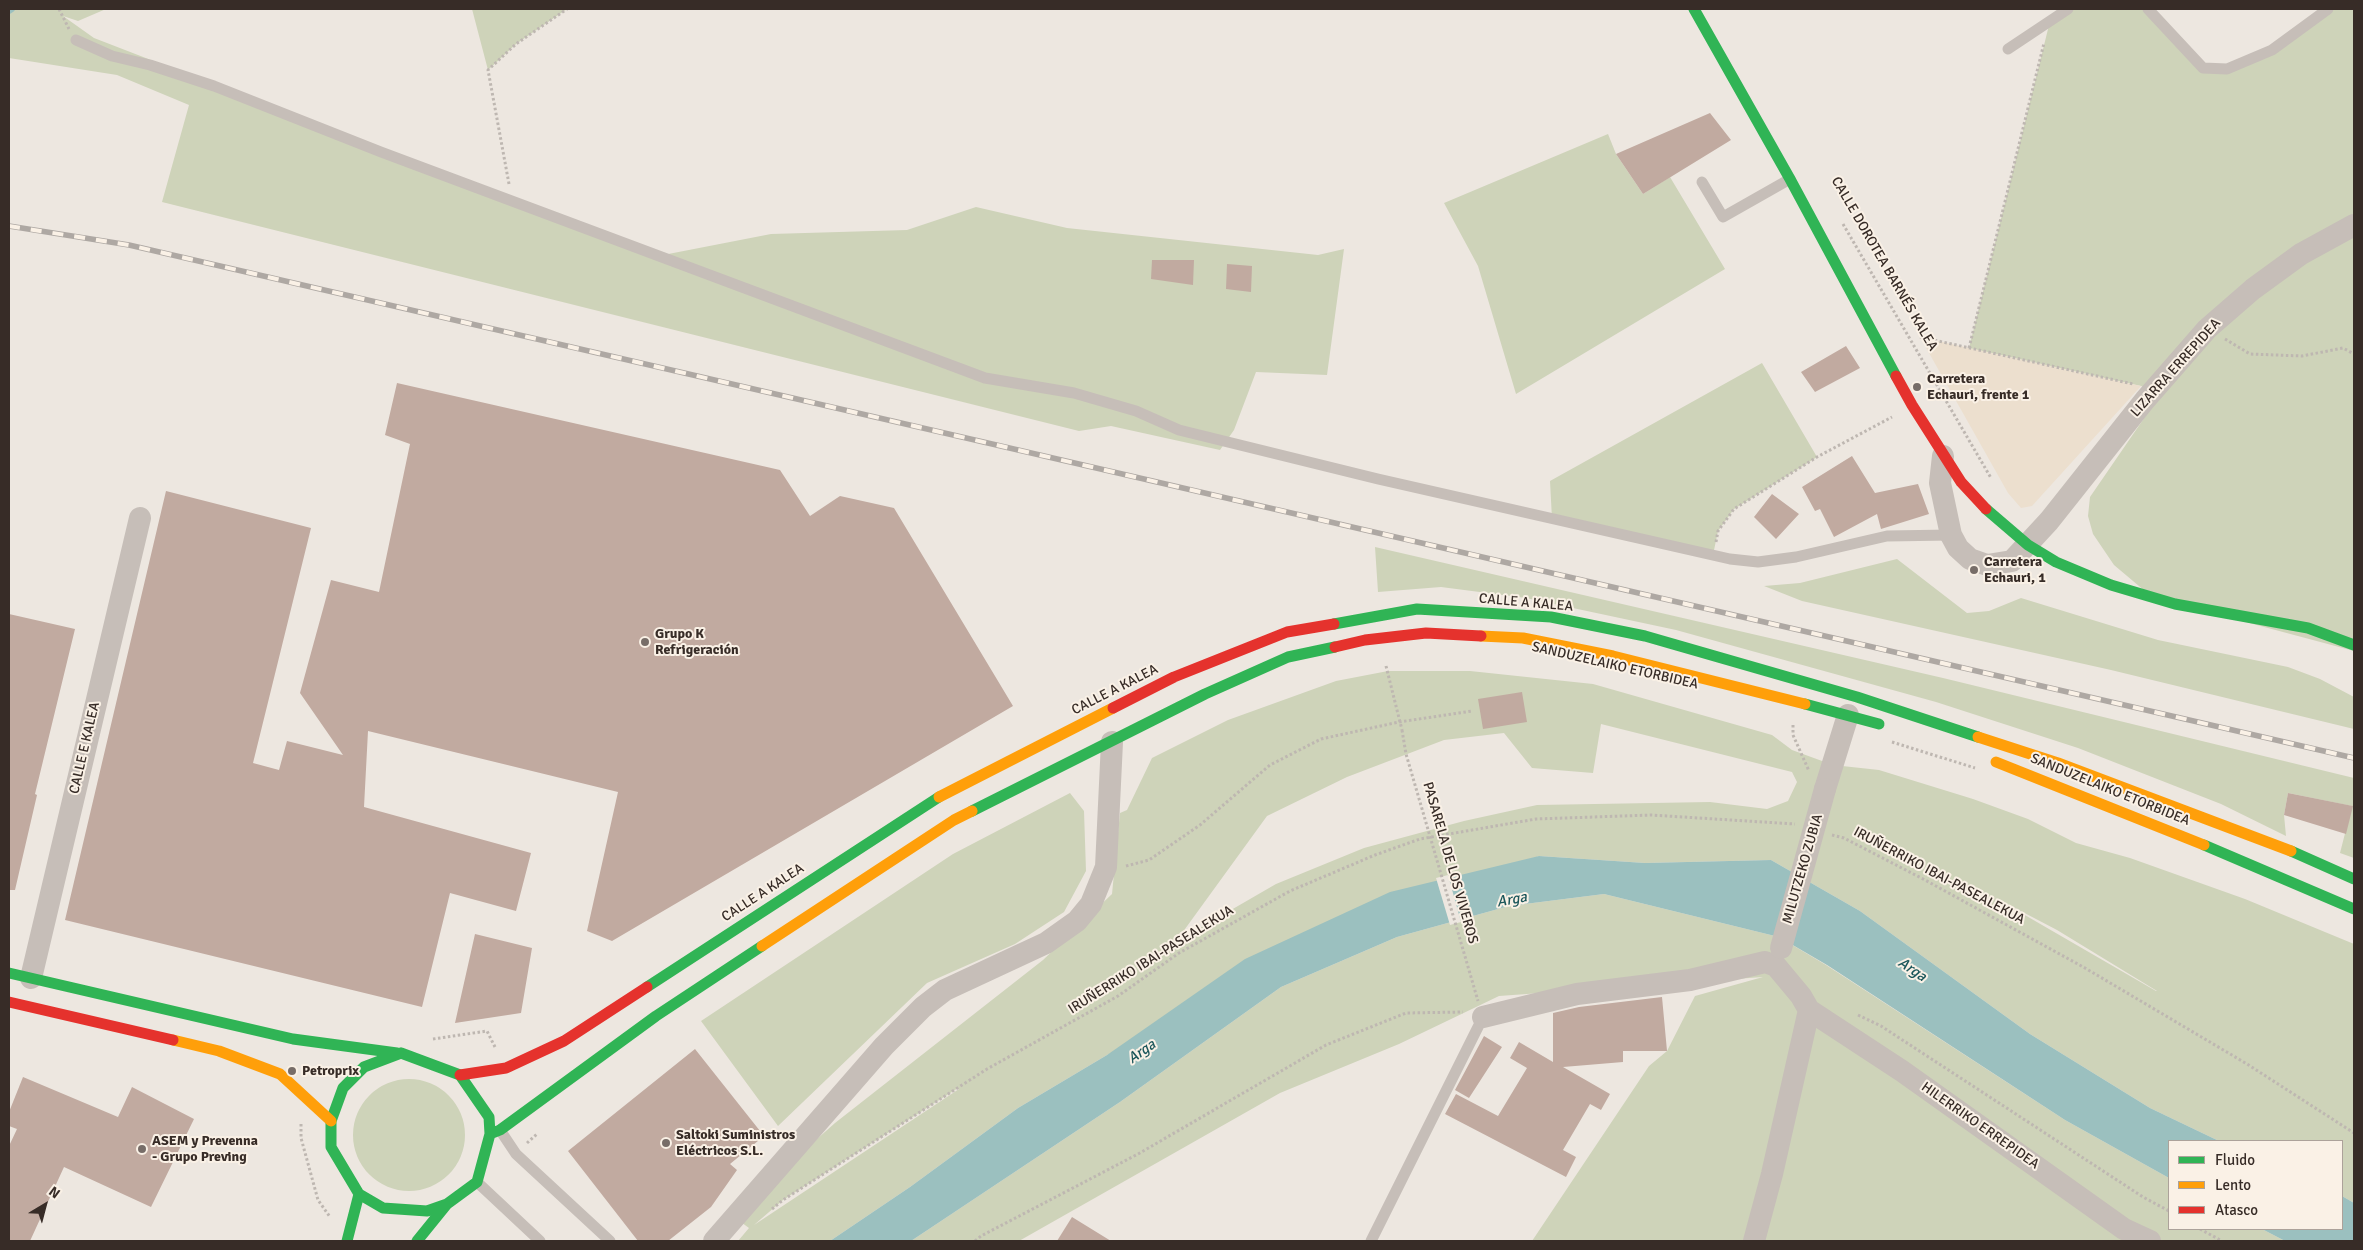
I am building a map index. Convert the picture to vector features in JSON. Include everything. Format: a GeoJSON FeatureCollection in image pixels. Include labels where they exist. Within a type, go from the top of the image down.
{"type":"FeatureCollection","features":[{"type":"Feature","properties":{"kind":"main road"},"geometry":{"type":"LineString","coordinates":[[1694,9],[1790,179],[1912,405],[1961,482],[1992,516],[2028,545],[2056,562],[2085,574],[2175,604],[2308,628],[2354,645]]}},
{"type":"Feature","properties":{"kind":"main road","name":"CALLE A KALEA"},"geometry":{"type":"LineString","coordinates":[[460,1075],[506,1068],[564,1041],[945,793],[1174,677],[1287,632],[1417,609],[1551,617],[1645,636],[1853,706]]}},
{"type":"Feature","properties":{"kind":"main road"},"geometry":{"type":"LineString","coordinates":[[417,1241],[447,1204],[477,1182],[495,1132],[656,1016],[954,820],[1205,694],[1288,657],[1365,640],[1426,633],[1523,638],[1853,706],[1894,729]]}},
{"type":"Feature","properties":{"kind":"main road","name":"SANDUZELAIKO ETORBIDEA"},"geometry":{"type":"LineString","coordinates":[[1853,706],[2058,763],[2263,840],[2354,880]]}},
{"type":"Feature","properties":{"kind":"main road","name":"SANDUZELAIKO ETORBIDEA"},"geometry":{"type":"LineString","coordinates":[[1984,758],[2012,767],[2293,882],[2354,909]]}},
{"type":"Feature","properties":{"kind":"main road"},"geometry":{"type":"LineString","coordinates":[[2293,882],[2354,899]]}},
{"type":"Feature","properties":{"kind":"main road"},"geometry":{"type":"LineString","coordinates":[[9,973],[293,1039],[401,1053],[460,1075],[489,1117],[495,1132]]}},
{"type":"Feature","properties":{"kind":"main road"},"geometry":{"type":"LineString","coordinates":[[9,1002],[219,1051],[280,1074],[331,1121]]}},
{"type":"Feature","properties":{"kind":"main road"},"geometry":{"type":"LineString","coordinates":[[401,1053],[364,1067],[343,1088],[331,1121],[331,1147],[359,1194],[383,1208],[427,1211],[447,1204]]}},
{"type":"Feature","properties":{"kind":"main road"},"geometry":{"type":"LineString","coordinates":[[347,1241],[359,1194]]}},
{"type":"Feature","properties":{"kind":"street","name":"LIZARRA ERREPIDEA"},"geometry":{"type":"LineString","coordinates":[[1943,456],[1940,482],[1951,535],[1958,548],[1970,559],[1987,566],[2012,560],[2028,545],[2145,400],[2207,329],[2253,289],[2301,254],[2354,225]]}},
{"type":"Feature","properties":{"kind":"street","name":"CALLE E KALEA"},"geometry":{"type":"LineString","coordinates":[[30,978],[140,518]]}},
{"type":"Feature","properties":{"kind":"street","name":"MILUTZEKO ZUBIA"},"geometry":{"type":"LineString","coordinates":[[1779,957],[1818,782],[1853,706]]}},
{"type":"Feature","properties":{"kind":"street"},"geometry":{"type":"LineString","coordinates":[[714,1241],[884,1046],[923,1007],[945,990],[1046,943],[1077,921],[1091,904],[1106,867],[1112,742]]}},
{"type":"Feature","properties":{"kind":"street"},"geometry":{"type":"LineString","coordinates":[[1480,1009],[1576,994],[1690,980],[1779,957]]}},
{"type":"Feature","properties":{"kind":"street","name":"HILERRIKO ERREPIDEA"},"geometry":{"type":"LineString","coordinates":[[1779,957],[1809,1010],[1902,1071],[2124,1229],[2150,1241]]}},
{"type":"Feature","properties":{"kind":"street"},"geometry":{"type":"LineString","coordinates":[[1754,1241],[1772,1174],[1809,1010]]}},
{"type":"Feature","properties":{"kind":"lane"},"geometry":{"type":"LineString","coordinates":[[2008,49],[2068,9]]}},
{"type":"Feature","properties":{"kind":"lane"},"geometry":{"type":"LineString","coordinates":[[2148,9],[2203,68],[2227,69],[2272,50],[2328,9]]}},
{"type":"Feature","properties":{"kind":"lane"},"geometry":{"type":"LineString","coordinates":[[76,40],[112,56],[150,65],[214,86],[513,201],[985,378],[1074,393],[1136,410],[1179,430],[1378,479],[1713,555],[1758,562],[1796,557],[1887,536],[1951,535]]}},
{"type":"Feature","properties":{"kind":"lane"},"geometry":{"type":"LineString","coordinates":[[1702,182],[1723,218],[1790,179]]}},
{"type":"Feature","properties":{"kind":"lane"},"geometry":{"type":"LineString","coordinates":[[1371,1241],[1480,1009]]}},
{"type":"Feature","properties":{"kind":"lane"},"geometry":{"type":"LineString","coordinates":[[495,1132],[516,1154],[610,1241]]}},
{"type":"Feature","properties":{"kind":"lane"},"geometry":{"type":"LineString","coordinates":[[477,1182],[540,1241]]}},
{"type":"Feature","properties":{"kind":"path"},"geometry":{"type":"LineString","coordinates":[[59,9],[76,40]]}},
{"type":"Feature","properties":{"kind":"path"},"geometry":{"type":"LineString","coordinates":[[513,201],[488,70],[516,44],[567,9]]}},
{"type":"Feature","properties":{"kind":"path"},"geometry":{"type":"LineString","coordinates":[[1969,348],[2050,21]]}},
{"type":"Feature","properties":{"kind":"path","name":"CALLE DOROTEA BARNÉS KALEA"},"geometry":{"type":"LineString","coordinates":[[1841,220],[1993,482]]}},
{"type":"Feature","properties":{"kind":"path"},"geometry":{"type":"LineString","coordinates":[[2207,329],[2250,354],[2302,356],[2343,348],[2354,354]]}},
{"type":"Feature","properties":{"kind":"path"},"geometry":{"type":"LineString","coordinates":[[1920,337],[2141,386]]}},
{"type":"Feature","properties":{"kind":"path"},"geometry":{"type":"LineString","coordinates":[[1713,555],[1718,531],[1734,508],[1818,457],[1912,405]]}},
{"type":"Feature","properties":{"kind":"path","name":"PASARELA DE LOS VIVEROS"},"geometry":{"type":"LineString","coordinates":[[1386,666],[1406,754],[1480,1009]]}},
{"type":"Feature","properties":{"kind":"path"},"geometry":{"type":"LineString","coordinates":[[1106,867],[1116,869],[1149,860],[1200,825],[1270,766],[1320,739],[1399,722],[1472,711]]}},
{"type":"Feature","properties":{"kind":"path"},"geometry":{"type":"LineString","coordinates":[[1785,723],[1801,728]]}},
{"type":"Feature","properties":{"kind":"path"},"geometry":{"type":"LineString","coordinates":[[1792,725],[1793,735],[1818,782]]}},
{"type":"Feature","properties":{"kind":"path"},"geometry":{"type":"LineString","coordinates":[[1887,740],[1894,742]]}},
{"type":"Feature","properties":{"kind":"path","name":"IRUÑERRIKO IBAI-PASEALEKUA"},"geometry":{"type":"LineString","coordinates":[[769,1211],[783,1200],[988,1070],[1118,996],[1179,953],[1290,891],[1375,855],[1420,839],[1536,819],[1651,815],[1789,822],[1802,826]]}},
{"type":"Feature","properties":{"kind":"path"},"geometry":{"type":"LineString","coordinates":[[1789,822],[1794,815]]}},
{"type":"Feature","properties":{"kind":"path","name":"IRUÑERRIKO IBAI-PASEALEKUA"},"geometry":{"type":"LineString","coordinates":[[1828,833],[1844,838],[1925,880],[2084,968],[2247,1064],[2354,1133]]}},
{"type":"Feature","properties":{"kind":"path"},"geometry":{"type":"LineString","coordinates":[[975,1241],[981,1236],[1138,1154],[1326,1045],[1406,1013],[1469,1012],[1480,1009]]}},
{"type":"Feature","properties":{"kind":"path"},"geometry":{"type":"LineString","coordinates":[[1856,1014],[1882,1026],[2168,1210]]}},
{"type":"Feature","properties":{"kind":"path"},"geometry":{"type":"LineString","coordinates":[[456,1036],[487,1031],[499,1054]]}},
{"type":"Feature","properties":{"kind":"path"},"geometry":{"type":"LineString","coordinates":[[302,1115],[300,1138],[318,1200],[333,1225]]}},
{"type":"Feature","properties":{"kind":"path"},"geometry":{"type":"LineString","coordinates":[[2202,1230],[2222,1241]]}},
{"type":"Feature","properties":{"kind":"green space"},"geometry":{"type":"Polygon","coordinates":[[[9,9],[106,9],[78,21],[63,16],[94,38],[658,256],[771,234],[907,230],[976,207],[1067,228],[1318,255],[1344,249],[1327,375],[1256,372],[1234,430],[1220,450],[1111,426],[1079,431],[162,202],[189,105],[117,75],[9,58],[9,9]]]}},
{"type":"Feature","properties":{"kind":"green space"},"geometry":{"type":"Polygon","coordinates":[[[472,9],[567,9],[516,44],[488,70],[472,9]]]}},
{"type":"Feature","properties":{"kind":"green space"},"geometry":{"type":"Polygon","coordinates":[[[2068,9],[2148,9],[2203,68],[2227,69],[2272,50],[2328,9],[2354,9],[2354,651],[2152,597],[2114,565],[2093,534],[2088,516],[2090,497],[2160,395],[2141,386],[1969,348],[2050,21],[2068,9]]]}},
{"type":"Feature","properties":{"kind":"green space"},"geometry":{"type":"Polygon","coordinates":[[[1608,134],[1616,154],[1643,194],[1670,177],[1725,269],[1516,394],[1478,266],[1444,203],[1608,134]]]}},
{"type":"Feature","properties":{"kind":"green space"},"geometry":{"type":"Polygon","coordinates":[[[1762,363],[1817,457],[1734,509],[1718,531],[1713,555],[1552,519],[1550,481],[1762,363]]]}},
{"type":"Feature","properties":{"kind":"green space"},"geometry":{"type":"Polygon","coordinates":[[[1375,547],[1943,678],[2354,778],[2354,858],[2340,853],[2352,806],[2288,793],[2284,815],[2286,836],[2221,804],[2078,748],[1936,702],[1676,630],[1526,598],[1441,587],[1378,592],[1375,547]]]}},
{"type":"Feature","properties":{"kind":"green space"},"geometry":{"type":"Polygon","coordinates":[[[1897,559],[1967,613],[1989,611],[2021,598],[2158,640],[2288,667],[2320,679],[2354,697],[2354,729],[2111,670],[1802,601],[1764,586],[1800,583],[1897,559]]]}},
{"type":"Feature","properties":{"kind":"green space"},"geometry":{"type":"Polygon","coordinates":[[[1388,671],[1470,671],[1593,684],[1772,735],[1792,750],[1833,765],[1879,770],[1973,799],[2028,819],[2076,843],[2130,858],[2245,899],[2354,944],[2354,1203],[2343,1197],[2343,1140],[2217,1140],[2150,1108],[2030,1034],[1860,911],[1771,860],[1645,863],[1539,856],[1107,1055],[1018,1108],[910,1187],[830,1241],[738,1241],[749,1228],[734,1217],[753,1196],[835,1123],[1043,960],[1112,894],[1120,813],[1127,810],[1152,758],[1228,720],[1336,681],[1388,671]],[[1601,724],[1593,773],[1532,768],[1504,733],[1444,740],[1347,777],[1267,816],[1185,929],[1186,936],[1276,884],[1364,848],[1464,821],[1537,805],[1710,802],[1767,809],[1788,801],[1797,782],[1792,772],[1601,724]],[[1992,896],[2156,991],[2157,991],[2057,930],[1992,896]],[[959,1089],[783,1200],[754,1225],[959,1089]]]}},
{"type":"Feature","properties":{"kind":"green space"},"geometry":{"type":"Polygon","coordinates":[[[1070,793],[1084,811],[1086,871],[1064,912],[1015,944],[927,983],[778,1126],[701,1021],[953,854],[1070,793]]]}},
{"type":"Feature","properties":{"kind":"green space"},"geometry":{"type":"Polygon","coordinates":[[[1604,894],[1779,937],[1826,965],[2065,1120],[2168,1177],[2168,1230],[2264,1230],[2285,1241],[1532,1241],[1649,1066],[1667,1051],[1695,996],[1763,977],[1499,996],[1399,1044],[1280,1093],[1019,1241],[911,1241],[1120,1102],[1281,987],[1397,937],[1509,906],[1604,894]]]}},
{"type":"Feature","properties":{"kind":"green space"},"geometry":{"type":"Polygon","coordinates":[[[409,1079],[431,1083],[449,1095],[461,1113],[465,1135],[461,1157],[449,1175],[431,1187],[409,1191],[387,1187],[369,1175],[357,1157],[353,1135],[357,1113],[369,1095],[387,1083],[409,1079]]]}},
{"type":"Feature","properties":{"kind":"shaded area"},"geometry":{"type":"Polygon","coordinates":[[[1920,337],[2141,386],[2032,506],[2021,508],[2008,493],[1920,337]]]}},
{"type":"Feature","properties":{"kind":"water","name":"Arga"},"geometry":{"type":"Polygon","coordinates":[[[1539,856],[1645,863],[1771,860],[1860,911],[2030,1034],[2150,1108],[2217,1140],[2168,1140],[2168,1177],[2065,1120],[1827,965],[1779,937],[1604,894],[1509,906],[1397,937],[1281,987],[1120,1102],[911,1241],[830,1241],[910,1187],[1018,1108],[1107,1055],[1245,959],[1390,892],[1539,856]]]}},
{"type":"Feature","properties":{"kind":"water"},"geometry":{"type":"Polygon","coordinates":[[[2343,1197],[2354,1203],[2354,1241],[2285,1241],[2264,1230],[2343,1230],[2343,1197]]]}},
{"type":"Feature","properties":{"kind":"pier"},"geometry":{"type":"Polygon","coordinates":[[[1448,875],[1461,922],[1450,925],[1436,878],[1448,875]]]}},
{"type":"Feature","properties":{"kind":"building"},"geometry":{"type":"Polygon","coordinates":[[[1710,113],[1731,140],[1643,194],[1616,154],[1710,113]]]}},
{"type":"Feature","properties":{"kind":"building"},"geometry":{"type":"Polygon","coordinates":[[[1152,260],[1194,260],[1193,285],[1151,279],[1152,260]]]}},
{"type":"Feature","properties":{"kind":"building"},"geometry":{"type":"Polygon","coordinates":[[[1227,264],[1252,266],[1251,292],[1226,289],[1227,264]]]}},
{"type":"Feature","properties":{"kind":"building"},"geometry":{"type":"Polygon","coordinates":[[[1846,346],[1860,368],[1815,392],[1801,372],[1846,346]]]}},
{"type":"Feature","properties":{"kind":"building","name":"Grupo K Refrigeración"},"geometry":{"type":"Polygon","coordinates":[[[397,383],[780,470],[810,516],[840,496],[894,508],[1013,706],[612,941],[587,931],[618,792],[368,731],[364,807],[531,853],[516,911],[450,893],[422,1007],[65,920],[166,491],[311,528],[253,763],[279,770],[287,741],[343,755],[300,693],[331,580],[379,592],[410,444],[385,435],[397,383]]]}},
{"type":"Feature","properties":{"kind":"building"},"geometry":{"type":"Polygon","coordinates":[[[1852,456],[1875,493],[1918,484],[1929,514],[1881,529],[1877,514],[1834,537],[1820,509],[1815,511],[1802,487],[1852,456]]]}},
{"type":"Feature","properties":{"kind":"building"},"geometry":{"type":"Polygon","coordinates":[[[1772,494],[1799,514],[1776,539],[1754,517],[1772,494]]]}},
{"type":"Feature","properties":{"kind":"building"},"geometry":{"type":"Polygon","coordinates":[[[9,614],[75,629],[35,794],[37,795],[15,890],[9,890],[9,614]]]}},
{"type":"Feature","properties":{"kind":"building"},"geometry":{"type":"Polygon","coordinates":[[[1522,692],[1527,722],[1483,729],[1478,699],[1522,692]]]}},
{"type":"Feature","properties":{"kind":"building"},"geometry":{"type":"Polygon","coordinates":[[[2288,793],[2353,806],[2346,834],[2284,815],[2288,793]]]}},
{"type":"Feature","properties":{"kind":"building"},"geometry":{"type":"Polygon","coordinates":[[[475,934],[532,948],[521,1013],[455,1023],[475,934]]]}},
{"type":"Feature","properties":{"kind":"building"},"geometry":{"type":"Polygon","coordinates":[[[1662,997],[1667,1051],[1623,1051],[1623,1062],[1563,1067],[1610,1094],[1601,1110],[1590,1104],[1563,1150],[1576,1157],[1566,1177],[1445,1114],[1456,1094],[1498,1116],[1527,1068],[1510,1058],[1519,1042],[1553,1062],[1553,1013],[1579,1007],[1662,997]]]}},
{"type":"Feature","properties":{"kind":"building"},"geometry":{"type":"Polygon","coordinates":[[[1484,1036],[1502,1047],[1469,1098],[1455,1090],[1484,1036]]]}},
{"type":"Feature","properties":{"kind":"building","name":"Saltoki Suministros Eléctricos S.L."},"geometry":{"type":"Polygon","coordinates":[[[695,1049],[764,1136],[730,1164],[737,1170],[711,1207],[668,1241],[638,1241],[568,1151],[695,1049]]]}},
{"type":"Feature","properties":{"kind":"building"},"geometry":{"type":"Polygon","coordinates":[[[23,1077],[118,1117],[132,1087],[194,1119],[151,1207],[64,1167],[30,1241],[9,1241],[9,1146],[17,1129],[9,1126],[9,1112],[23,1077]]]}},
{"type":"Feature","properties":{"kind":"building"},"geometry":{"type":"Polygon","coordinates":[[[1072,1217],[1111,1241],[1057,1241],[1072,1217]]]}},
{"type":"Feature","properties":{"kind":"railway"},"geometry":{"type":"LineString","coordinates":[[9,226],[129,245],[2354,758]]}},
{"type":"Feature","properties":{"kind":"traffic: fast"},"geometry":{"type":"LineString","coordinates":[[1694,9],[1790,179],[1896,376]]}},
{"type":"Feature","properties":{"kind":"traffic: fast"},"geometry":{"type":"LineString","coordinates":[[1986,509],[2028,545],[2056,562],[2111,585],[2175,604],[2308,628],[2354,645]]}},
{"type":"Feature","properties":{"kind":"traffic: fast"},"geometry":{"type":"LineString","coordinates":[[1334,624],[1417,609],[1551,617],[1645,636],[1857,697],[1978,737]]}},
{"type":"Feature","properties":{"kind":"traffic: fast"},"geometry":{"type":"LineString","coordinates":[[972,811],[1205,694],[1288,657],[1335,647]]}},
{"type":"Feature","properties":{"kind":"traffic: fast"},"geometry":{"type":"LineString","coordinates":[[1805,704],[1879,724]]}},
{"type":"Feature","properties":{"kind":"traffic: fast"},"geometry":{"type":"LineString","coordinates":[[647,987],[939,797]]}},
{"type":"Feature","properties":{"kind":"traffic: fast"},"geometry":{"type":"LineString","coordinates":[[2204,845],[2354,909]]}},
{"type":"Feature","properties":{"kind":"traffic: fast"},"geometry":{"type":"LineString","coordinates":[[2291,851],[2354,879]]}},
{"type":"Feature","properties":{"kind":"traffic: fast"},"geometry":{"type":"LineString","coordinates":[[490,1134],[500,1130],[656,1016],[762,946]]}},
{"type":"Feature","properties":{"kind":"traffic: fast"},"geometry":{"type":"LineString","coordinates":[[9,973],[293,1039],[397,1053]]}},
{"type":"Feature","properties":{"kind":"traffic: fast"},"geometry":{"type":"LineString","coordinates":[[401,1053],[460,1075],[489,1117],[490,1134],[477,1182],[447,1204],[427,1211],[383,1208],[359,1194],[331,1147],[331,1121],[343,1088],[364,1067],[401,1053]]}},
{"type":"Feature","properties":{"kind":"traffic: fast"},"geometry":{"type":"LineString","coordinates":[[347,1241],[359,1194]]}},
{"type":"Feature","properties":{"kind":"traffic: fast"},"geometry":{"type":"LineString","coordinates":[[417,1241],[447,1204]]}},
{"type":"Feature","properties":{"kind":"traffic: slow"},"geometry":{"type":"LineString","coordinates":[[1481,636],[1523,638],[1613,656],[1805,704]]}},
{"type":"Feature","properties":{"kind":"traffic: slow"},"geometry":{"type":"LineString","coordinates":[[939,797],[1113,708]]}},
{"type":"Feature","properties":{"kind":"traffic: slow"},"geometry":{"type":"LineString","coordinates":[[1978,737],[2058,763],[2291,851]]}},
{"type":"Feature","properties":{"kind":"traffic: slow"},"geometry":{"type":"LineString","coordinates":[[1996,762],[2204,845]]}},
{"type":"Feature","properties":{"kind":"traffic: slow"},"geometry":{"type":"LineString","coordinates":[[762,946],[954,820],[972,811]]}},
{"type":"Feature","properties":{"kind":"traffic: slow"},"geometry":{"type":"LineString","coordinates":[[173,1040],[219,1051],[280,1074],[331,1121]]}},
{"type":"Feature","properties":{"kind":"traffic: jam"},"geometry":{"type":"LineString","coordinates":[[1896,376],[1912,405],[1961,482],[1986,509]]}},
{"type":"Feature","properties":{"kind":"traffic: jam"},"geometry":{"type":"LineString","coordinates":[[1113,708],[1174,677],[1287,632],[1334,624]]}},
{"type":"Feature","properties":{"kind":"traffic: jam"},"geometry":{"type":"LineString","coordinates":[[1335,647],[1365,640],[1426,633],[1481,636]]}},
{"type":"Feature","properties":{"kind":"traffic: jam"},"geometry":{"type":"LineString","coordinates":[[460,1075],[506,1068],[564,1041],[647,987]]}},
{"type":"Feature","properties":{"kind":"traffic: jam"},"geometry":{"type":"LineString","coordinates":[[9,1002],[173,1040]]}},
{"type":"Feature","properties":{"kind":"place","name":"Carretera Echauri, frente 1"},"geometry":{"type":"Point","coordinates":[1917,387]}},
{"type":"Feature","properties":{"kind":"place","name":"Carretera Echauri, 1"},"geometry":{"type":"Point","coordinates":[1974,570]}},
{"type":"Feature","properties":{"kind":"place","name":"Grupo K Refrigeración"},"geometry":{"type":"Point","coordinates":[645,642]}},
{"type":"Feature","properties":{"kind":"place","name":"Petroprix"},"geometry":{"type":"Point","coordinates":[292,1071]}},
{"type":"Feature","properties":{"kind":"place","name":"Saltoki Suministros Eléctricos S.L."},"geometry":{"type":"Point","coordinates":[666,1143]}},
{"type":"Feature","properties":{"kind":"place","name":"ASEM y Prevenna - Grupo Preving"},"geometry":{"type":"Point","coordinates":[142,1149]}}]}
